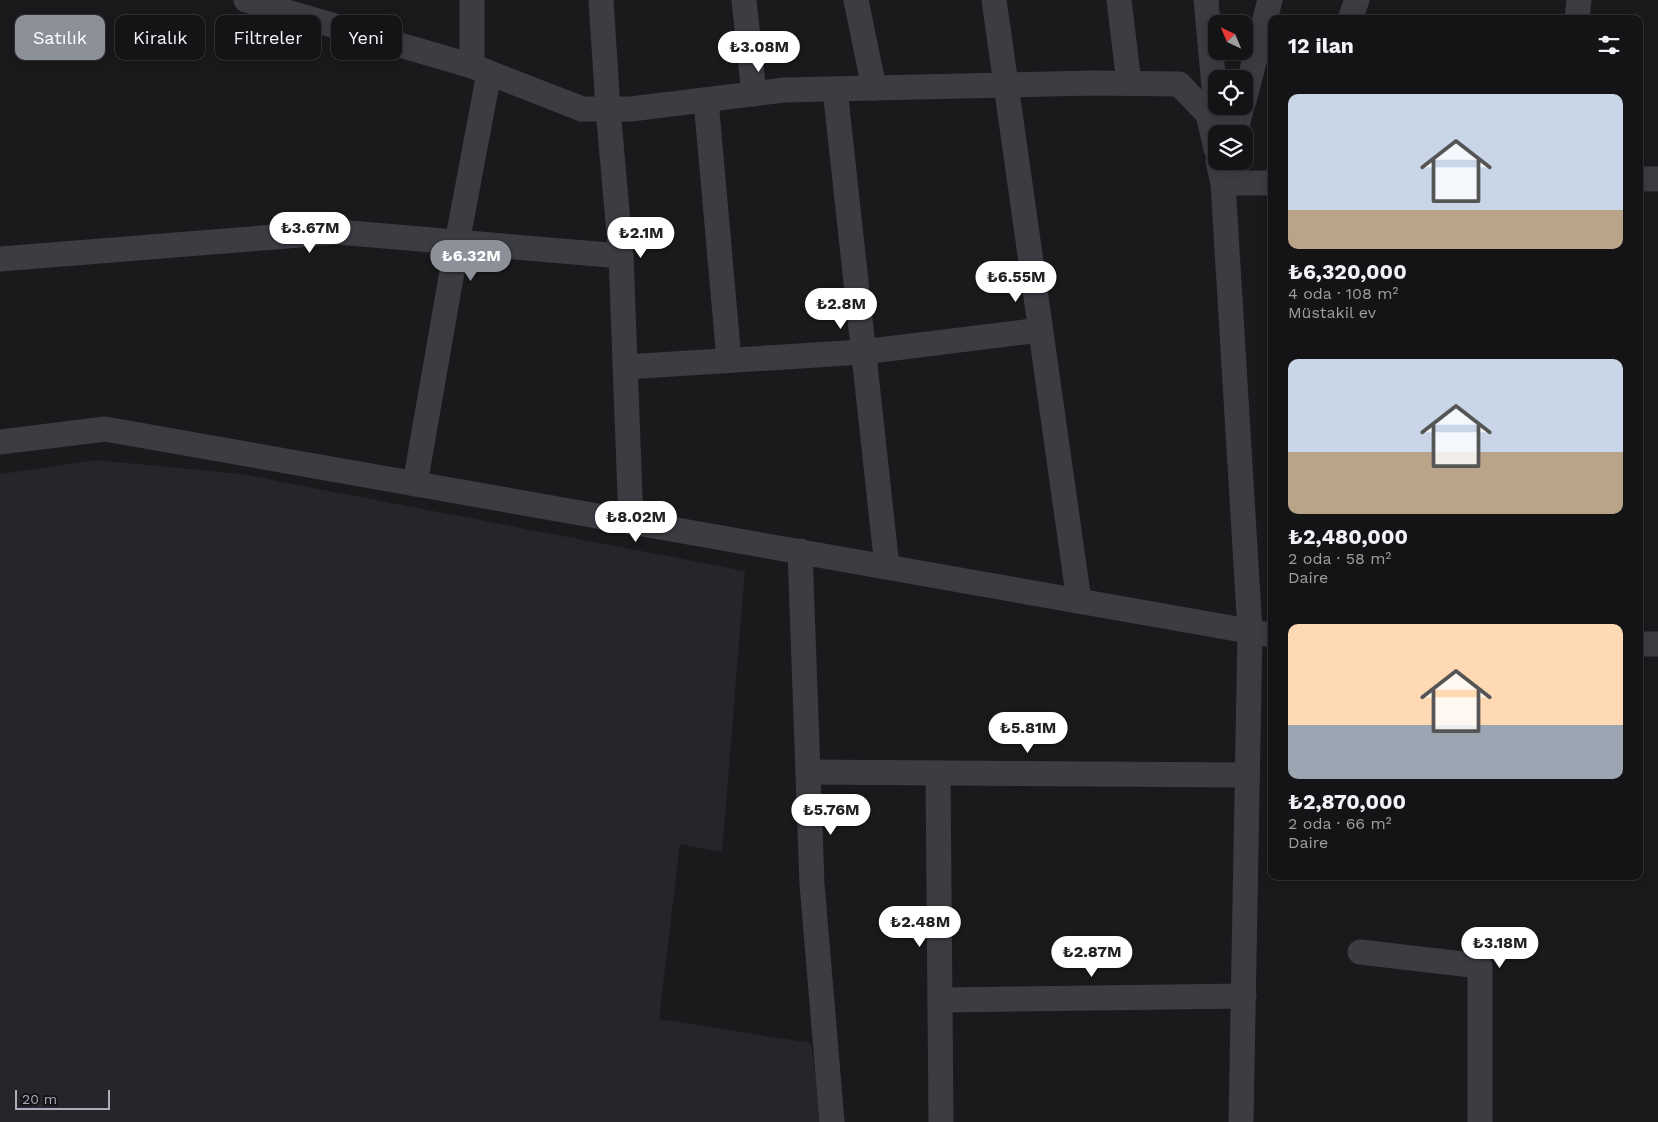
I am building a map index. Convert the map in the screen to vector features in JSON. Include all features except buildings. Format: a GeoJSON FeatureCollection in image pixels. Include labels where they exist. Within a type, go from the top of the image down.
{"type":"FeatureCollection","features":[{"type":"Feature","properties":{"kind":"street"},"geometry":{"type":"LineString","coordinates":[[246,0],[480,70],[582,110],[631,109],[784,90],[1129,83],[1180,84],[1208,114],[1211,125]]}},
{"type":"Feature","properties":{"kind":"street"},"geometry":{"type":"LineString","coordinates":[[416,484],[457,243],[480,70],[472,0]]}},
{"type":"Feature","properties":{"kind":"street"},"geometry":{"type":"LineString","coordinates":[[601,0],[608,109],[621,256],[631,522]]}},
{"type":"Feature","properties":{"kind":"street"},"geometry":{"type":"LineString","coordinates":[[744,0],[754,94]]}},
{"type":"Feature","properties":{"kind":"street"},"geometry":{"type":"LineString","coordinates":[[856,0],[874,88]]}},
{"type":"Feature","properties":{"kind":"street"},"geometry":{"type":"LineString","coordinates":[[994,0],[1079,600]]}},
{"type":"Feature","properties":{"kind":"street"},"geometry":{"type":"LineString","coordinates":[[1119,0],[1129,83]]}},
{"type":"Feature","properties":{"kind":"street"},"geometry":{"type":"LineString","coordinates":[[1206,0],[1217,125]]}},
{"type":"Feature","properties":{"kind":"street"},"geometry":{"type":"LineString","coordinates":[[1268,15],[1270,0]]}},
{"type":"Feature","properties":{"kind":"street"},"geometry":{"type":"LineString","coordinates":[[1351,15],[1357,0]]}},
{"type":"Feature","properties":{"kind":"street"},"geometry":{"type":"LineString","coordinates":[[1577,15],[1579,0]]}},
{"type":"Feature","properties":{"kind":"street"},"geometry":{"type":"LineString","coordinates":[[1253,82],[1263,60],[1268,17]]}},
{"type":"Feature","properties":{"kind":"street"},"geometry":{"type":"LineString","coordinates":[[835,89],[887,567]]}},
{"type":"Feature","properties":{"kind":"street"},"geometry":{"type":"LineString","coordinates":[[706,100],[730,360]]}},
{"type":"Feature","properties":{"kind":"street"},"geometry":{"type":"LineString","coordinates":[[1222,170],[1261,633],[1248,775],[1242,1122]]}},
{"type":"Feature","properties":{"kind":"street"},"geometry":{"type":"LineString","coordinates":[[1231,170],[1268,182]]}},
{"type":"Feature","properties":{"kind":"street"},"geometry":{"type":"LineString","coordinates":[[1643,180],[1658,179]]}},
{"type":"Feature","properties":{"kind":"street"},"geometry":{"type":"LineString","coordinates":[[0,259],[337,232],[621,256]]}},
{"type":"Feature","properties":{"kind":"street"},"geometry":{"type":"LineString","coordinates":[[625,367],[864,352],[1040,330]]}},
{"type":"Feature","properties":{"kind":"street"},"geometry":{"type":"LineString","coordinates":[[0,442],[105,428],[1261,633]]}},
{"type":"Feature","properties":{"kind":"street"},"geometry":{"type":"LineString","coordinates":[[800,552],[812,884],[832,1122]]}},
{"type":"Feature","properties":{"kind":"street"},"geometry":{"type":"LineString","coordinates":[[1643,644],[1658,644]]}},
{"type":"Feature","properties":{"kind":"street"},"geometry":{"type":"LineString","coordinates":[[808,772],[1248,775]]}},
{"type":"Feature","properties":{"kind":"street"},"geometry":{"type":"LineString","coordinates":[[938,773],[941,1122]]}},
{"type":"Feature","properties":{"kind":"street"},"geometry":{"type":"LineString","coordinates":[[1360,952],[1480,966],[1480,1122]]}},
{"type":"Feature","properties":{"kind":"street"},"geometry":{"type":"LineString","coordinates":[[940,1000],[1244,996]]}},
{"type":"Feature","properties":{"kind":"shaded area"},"geometry":{"type":"Polygon","coordinates":[[[96,460],[241,474],[745,571],[722,852],[680,844],[659,1019],[811,1043],[822,1122],[0,1122],[0,474],[96,460]]]}}]}
